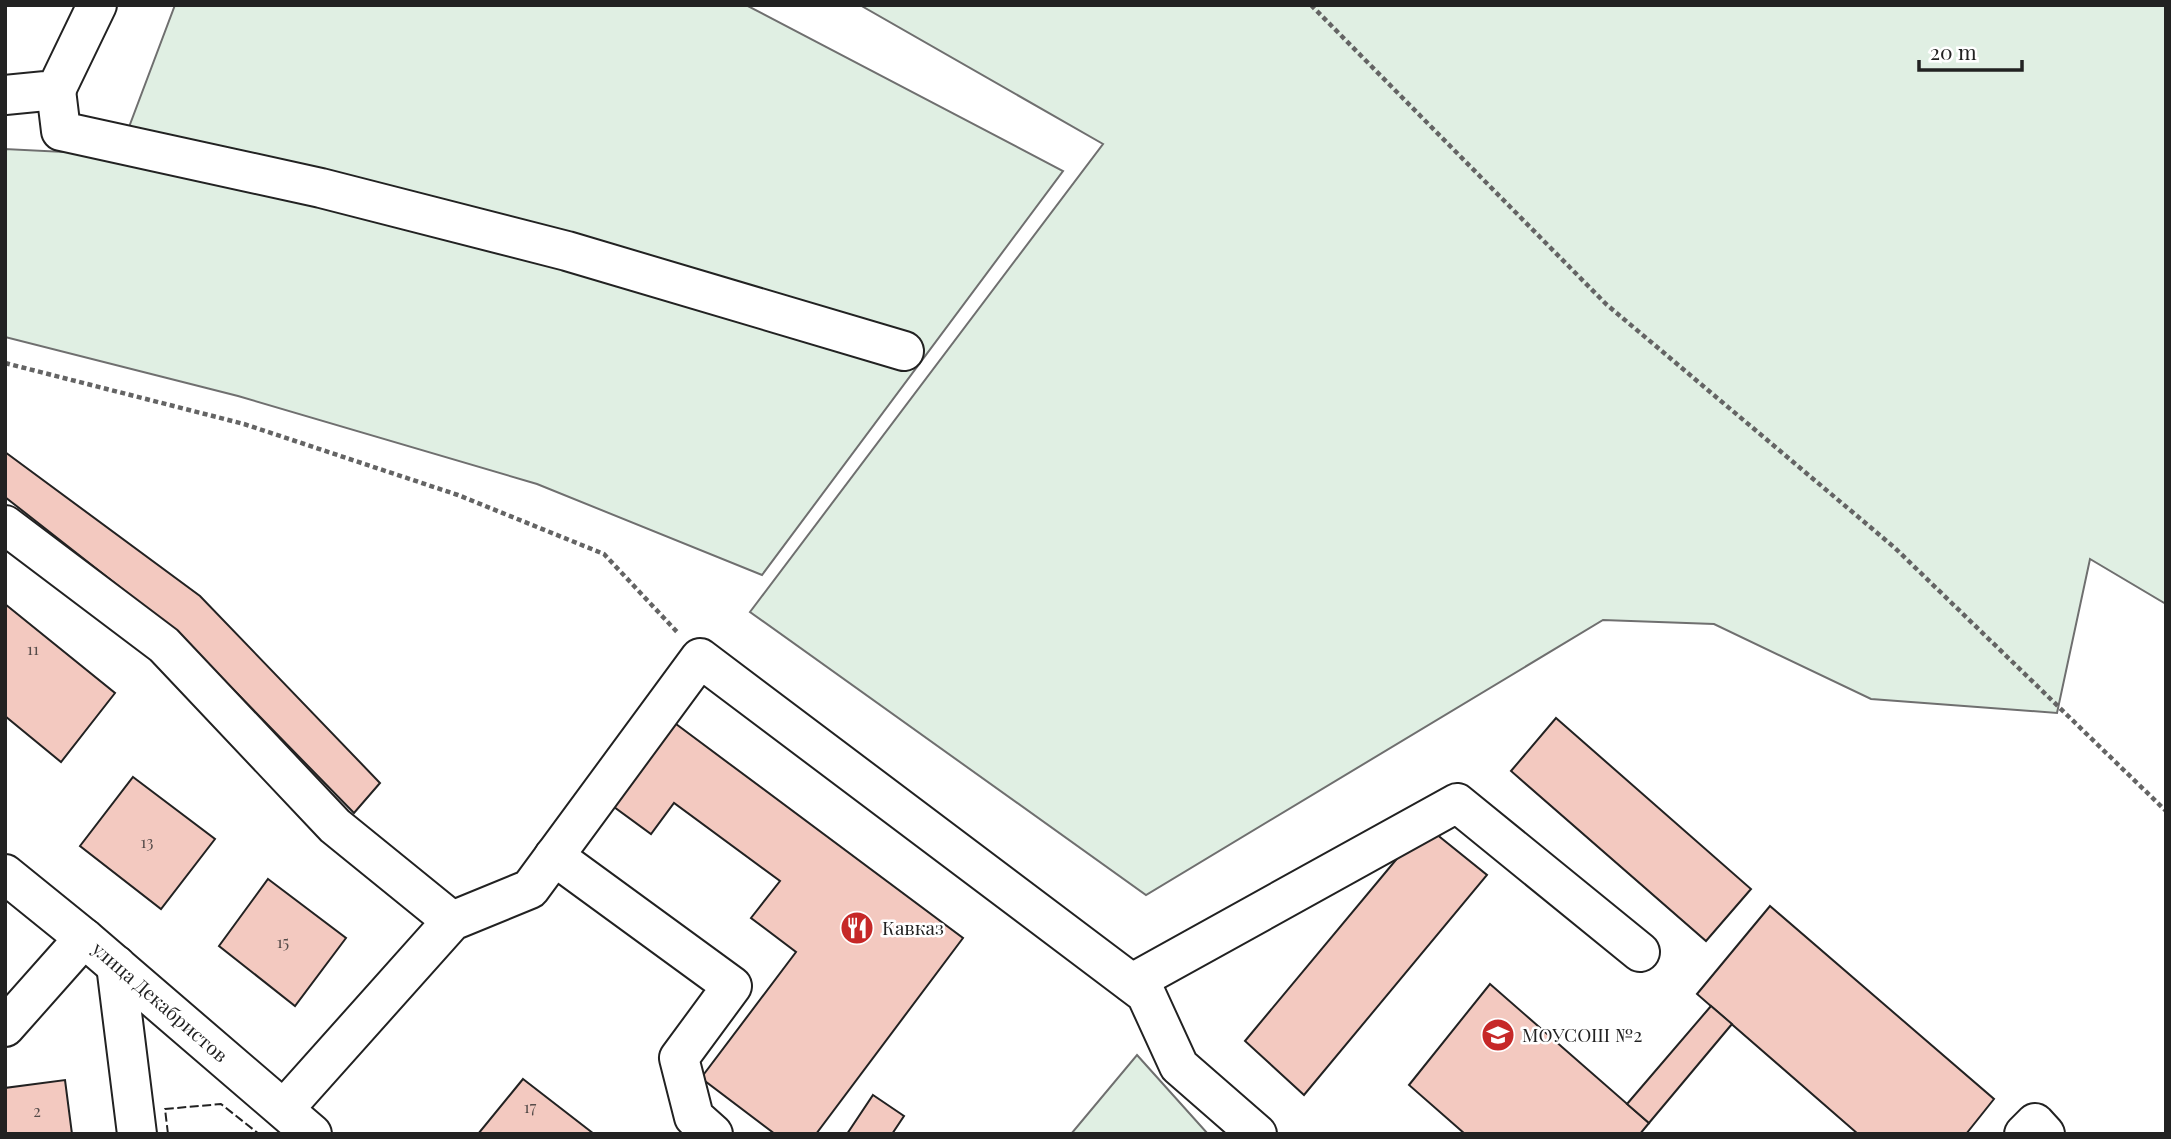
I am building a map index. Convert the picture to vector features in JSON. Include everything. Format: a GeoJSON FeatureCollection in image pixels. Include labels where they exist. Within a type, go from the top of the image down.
{"type":"FeatureCollection","features":[{"type":"Feature","properties":{"kind":"street"},"geometry":{"type":"LineString","coordinates":[[97,5],[56,90],[61,131],[321,188],[567,251],[904,351]]}},
{"type":"Feature","properties":{"kind":"street"},"geometry":{"type":"LineString","coordinates":[[5,95],[56,90]]}},
{"type":"Feature","properties":{"kind":"street"},"geometry":{"type":"LineString","coordinates":[[5,525],[164,645],[335,826],[452,921]]}},
{"type":"Feature","properties":{"kind":"street"},"geometry":{"type":"LineString","coordinates":[[284,1109],[452,921],[530,889],[700,658],[1146,994],[1180,1066],[1257,1134]]}},
{"type":"Feature","properties":{"kind":"street"},"geometry":{"type":"LineString","coordinates":[[1132,983],[1457,803],[1640,952]]}},
{"type":"Feature","properties":{"kind":"street"},"geometry":{"type":"LineString","coordinates":[[554,856],[732,986],[679,1058],[694,1117],[713,1134]]}},
{"type":"Feature","properties":{"kind":"street","name":"улица Декабристов"},"geometry":{"type":"LineString","coordinates":[[5,874],[117,965],[312,1134]]}},
{"type":"Feature","properties":{"kind":"street"},"geometry":{"type":"LineString","coordinates":[[5,1027],[84,938]]}},
{"type":"Feature","properties":{"kind":"street"},"geometry":{"type":"LineString","coordinates":[[117,965],[137,1134]]}},
{"type":"Feature","properties":{"kind":"street"},"geometry":{"type":"LineString","coordinates":[[2024,1134],[2035,1123],[2045,1134]]}},
{"type":"Feature","properties":{"kind":"path"},"geometry":{"type":"LineString","coordinates":[[1311,5],[1606,304],[1895,548],[2166,811]]}},
{"type":"Feature","properties":{"kind":"path"},"geometry":{"type":"LineString","coordinates":[[5,363],[244,424],[458,495],[604,554],[700,658]]}},
{"type":"Feature","properties":{"kind":"green space"},"geometry":{"type":"Polygon","coordinates":[[[175,5],[746,5],[1063,171],[762,575],[537,484],[238,396],[5,337],[5,149],[64,152],[70,124],[129,127],[175,5]]]}},
{"type":"Feature","properties":{"kind":"green space"},"geometry":{"type":"Polygon","coordinates":[[[860,5],[2166,5],[2166,604],[2090,559],[2057,713],[1871,699],[1714,624],[1603,620],[1146,895],[750,612],[1103,144],[860,5]]]}},
{"type":"Feature","properties":{"kind":"green space"},"geometry":{"type":"Polygon","coordinates":[[[1137,1055],[1208,1134],[1071,1134],[1137,1055]]]}},
{"type":"Feature","properties":{"kind":"building"},"geometry":{"type":"Polygon","coordinates":[[[5,452],[200,596],[380,783],[354,813],[177,632],[5,497],[5,452]]]}},
{"type":"Feature","properties":{"kind":"building"},"geometry":{"type":"Polygon","coordinates":[[[5,604],[115,693],[61,762],[5,716],[5,604]]]}},
{"type":"Feature","properties":{"kind":"building"},"geometry":{"type":"Polygon","coordinates":[[[1556,718],[1751,889],[1706,941],[1511,771],[1556,718]]]}},
{"type":"Feature","properties":{"kind":"building","name":"Кавказ"},"geometry":{"type":"Polygon","coordinates":[[[672,721],[963,938],[816,1134],[775,1134],[701,1078],[796,952],[751,918],[780,881],[674,803],[651,834],[610,804],[672,721]]]}},
{"type":"Feature","properties":{"kind":"building"},"geometry":{"type":"Polygon","coordinates":[[[133,777],[215,839],[161,909],[80,846],[133,777]]]}},
{"type":"Feature","properties":{"kind":"building"},"geometry":{"type":"Polygon","coordinates":[[[1425,825],[1487,875],[1304,1095],[1245,1041],[1425,825]]]}},
{"type":"Feature","properties":{"kind":"building"},"geometry":{"type":"Polygon","coordinates":[[[268,879],[346,938],[295,1006],[219,946],[268,879]]]}},
{"type":"Feature","properties":{"kind":"building"},"geometry":{"type":"Polygon","coordinates":[[[1770,906],[1994,1099],[1966,1134],[1858,1134],[1697,994],[1770,906]]]}},
{"type":"Feature","properties":{"kind":"building","name":"МОУСОШ №2"},"geometry":{"type":"Polygon","coordinates":[[[1490,984],[1649,1123],[1640,1134],[1465,1134],[1409,1085],[1490,984]]]}},
{"type":"Feature","properties":{"kind":"building"},"geometry":{"type":"Polygon","coordinates":[[[1711,1006],[1732,1024],[1649,1123],[1627,1104],[1711,1006]]]}},
{"type":"Feature","properties":{"kind":"building"},"geometry":{"type":"Polygon","coordinates":[[[523,1079],[594,1134],[478,1134],[523,1079]]]}},
{"type":"Feature","properties":{"kind":"building"},"geometry":{"type":"Polygon","coordinates":[[[65,1080],[72,1134],[5,1134],[5,1088],[65,1080]]]}},
{"type":"Feature","properties":{"kind":"building"},"geometry":{"type":"Polygon","coordinates":[[[873,1095],[904,1116],[892,1134],[847,1134],[873,1095]]]}},
{"type":"Feature","properties":{"kind":"fence"},"geometry":{"type":"LineString","coordinates":[[168,1134],[165,1109],[221,1104],[259,1134]]}},
{"type":"Feature","properties":{"kind":"place","name":"Кавказ"},"geometry":{"type":"Point","coordinates":[857,928]}},
{"type":"Feature","properties":{"kind":"place","name":"МОУСОШ №2"},"geometry":{"type":"Point","coordinates":[1498,1035]}}]}
